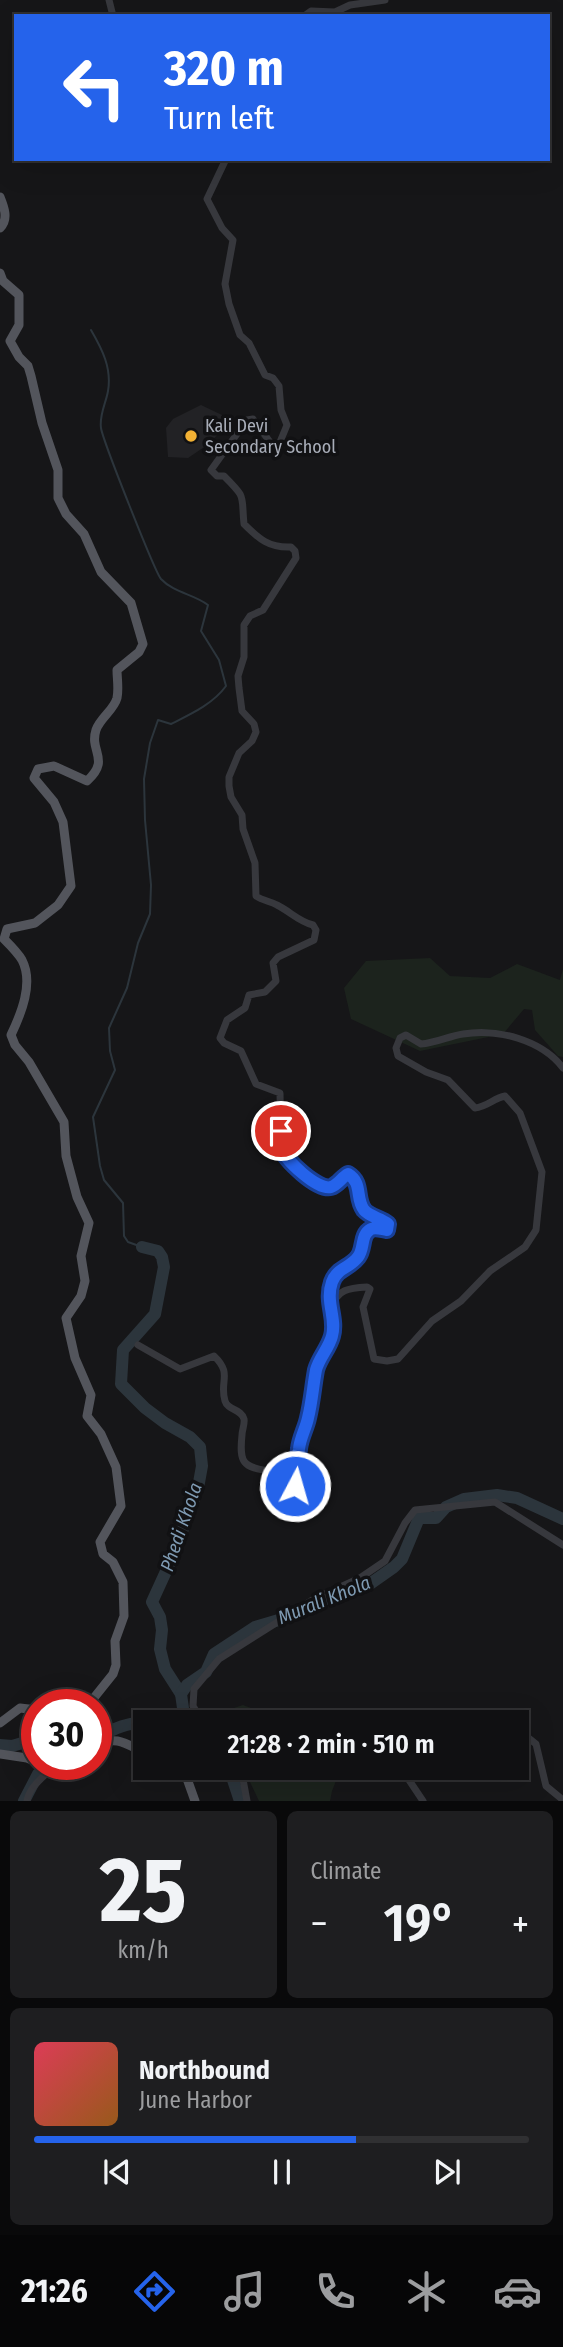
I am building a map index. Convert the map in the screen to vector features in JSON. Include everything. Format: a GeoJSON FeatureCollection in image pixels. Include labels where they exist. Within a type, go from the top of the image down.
{"type":"FeatureCollection","features":[{"type":"Feature","properties":{"kind":"main road"},"geometry":{"type":"LineString","coordinates":[[0,197],[5,219],[0,228]]}},
{"type":"Feature","properties":{"kind":"main road"},"geometry":{"type":"LineString","coordinates":[[0,273],[3,281],[19,295],[19,325],[10,341],[28,366],[42,423],[58,470],[58,498],[66,514],[84,534],[101,572],[131,603],[143,644],[139,652],[117,670],[116,700],[96,728],[95,738],[100,760],[97,771],[87,781],[54,766],[38,769],[34,778],[54,802],[63,822],[72,887],[58,905],[35,923],[7,929],[4,939],[22,961],[28,980],[20,1016],[12,1035],[15,1045],[29,1062],[64,1122],[66,1156],[77,1197],[89,1223],[81,1256],[85,1281],[81,1296],[66,1318],[75,1358],[91,1395],[87,1416],[101,1434],[116,1467],[121,1506],[100,1542],[103,1554],[113,1562],[123,1582],[124,1616],[115,1641],[116,1665],[113,1674],[101,1689]]}},
{"type":"Feature","properties":{"kind":"main road"},"geometry":{"type":"LineString","coordinates":[[0,1723],[21,1708]]}},
{"type":"Feature","properties":{"kind":"main road"},"geometry":{"type":"LineString","coordinates":[[112,1740],[133,1748]]}},
{"type":"Feature","properties":{"kind":"main road"},"geometry":{"type":"LineString","coordinates":[[0,1754],[21,1759]]}},
{"type":"Feature","properties":{"kind":"main road"},"geometry":{"type":"LineString","coordinates":[[188,1780],[195,1801]]}},
{"type":"Feature","properties":{"kind":"street"},"geometry":{"type":"LineString","coordinates":[[307,14],[311,11],[335,12],[350,5],[385,0]]}},
{"type":"Feature","properties":{"kind":"street"},"geometry":{"type":"LineString","coordinates":[[225,161],[207,199],[222,228],[233,240],[225,284],[229,304],[240,335],[250,343],[265,375],[273,378],[279,386],[281,410],[287,425],[280,443],[274,444],[253,419],[247,420],[211,470],[224,476],[239,491],[245,502],[244,524],[260,539],[279,548],[291,547],[296,558],[263,610],[250,616],[244,625],[244,657],[238,676],[239,688],[242,712],[254,724],[256,732],[239,753],[229,777],[229,786],[231,797],[242,815],[243,829],[255,863],[256,896],[276,904],[301,922],[313,925],[316,930],[314,940],[278,957],[273,963],[276,981],[265,992],[249,995],[245,1008],[227,1020],[220,1038],[224,1043],[241,1051],[256,1084],[280,1093],[281,1147],[290,1162],[322,1188],[332,1187],[348,1174],[353,1177],[358,1183],[361,1204],[365,1211],[388,1224],[387,1230],[373,1228],[368,1231],[363,1238],[360,1255],[351,1266],[340,1269],[335,1275],[329,1291],[333,1326]]}},
{"type":"Feature","properties":{"kind":"street"},"geometry":{"type":"LineString","coordinates":[[138,1345],[180,1369],[214,1356],[221,1363],[225,1370],[224,1399],[228,1405],[240,1412],[244,1420],[242,1453],[245,1464],[249,1468],[269,1471],[273,1483],[272,1507],[284,1516],[293,1517],[298,1513],[295,1486],[300,1465],[299,1446],[309,1416],[316,1367],[332,1336],[332,1305],[338,1294],[345,1290],[367,1287],[370,1289],[363,1307],[374,1359],[387,1362],[398,1359],[432,1321],[461,1301],[490,1271],[525,1247],[536,1230],[542,1172],[520,1113],[505,1096],[475,1108],[447,1080],[398,1056],[396,1048],[400,1038],[406,1035],[421,1044],[464,1034],[509,1037],[536,1044],[554,1056],[563,1068]]}},
{"type":"Feature","properties":{"kind":"street"},"geometry":{"type":"LineString","coordinates":[[196,1710],[193,1706],[194,1689],[219,1659],[314,1599],[360,1578],[385,1561],[415,1510],[495,1502],[563,1545]]}},
{"type":"Feature","properties":{"kind":"street"},"geometry":{"type":"LineString","coordinates":[[529,1738],[536,1744],[546,1786],[563,1800]]}},
{"type":"Feature","properties":{"kind":"street"},"geometry":{"type":"LineString","coordinates":[[27,1801],[40,1780]]}},
{"type":"Feature","properties":{"kind":"street"},"geometry":{"type":"LineString","coordinates":[[243,1780],[247,1801]]}},
{"type":"Feature","properties":{"kind":"street"},"geometry":{"type":"LineString","coordinates":[[409,1780],[423,1801]]}},
{"type":"Feature","properties":{"kind":"shaded area","name":"Kali Devi Secondary School"},"geometry":{"type":"Polygon","coordinates":[[[201,405],[222,415],[224,427],[210,443],[188,458],[168,457],[166,428],[173,419],[201,405]]]}},
{"type":"Feature","properties":{"kind":"shaded area"},"geometry":{"type":"Polygon","coordinates":[[[430,958],[450,976],[490,978],[517,964],[560,980],[563,969],[563,1057],[558,1056],[535,1030],[532,1010],[524,1009],[503,1034],[420,1051],[351,1019],[344,988],[366,961],[430,958]]]}},
{"type":"Feature","properties":{"kind":"shaded area"},"geometry":{"type":"Polygon","coordinates":[[[243,1705],[257,1710],[228,1710],[243,1705]]]}},
{"type":"Feature","properties":{"kind":"shaded area"},"geometry":{"type":"Polygon","coordinates":[[[336,1780],[330,1801],[259,1801],[250,1782],[336,1780]]]}},
{"type":"Feature","properties":{"kind":"waterway"},"geometry":{"type":"LineString","coordinates":[[91,330],[107,367],[109,383],[101,428],[119,480],[161,579],[208,605],[201,631],[219,660],[226,686],[208,703],[179,720],[171,724],[158,720],[150,743],[144,779],[151,885],[150,914],[138,943],[127,988],[109,1028],[110,1051],[115,1070],[93,1117],[104,1180],[123,1203],[124,1236],[128,1242],[142,1247]]}},
{"type":"Feature","properties":{"kind":"waterway","name":"Phedi Khola"},"geometry":{"type":"LineString","coordinates":[[142,1247],[158,1251],[164,1267],[155,1314],[123,1350],[121,1384],[145,1408],[190,1437],[200,1447],[202,1466],[198,1488],[173,1556],[152,1602],[160,1617],[160,1649],[165,1669],[181,1694]]}},
{"type":"Feature","properties":{"kind":"waterway","name":"Murali Khola"},"geometry":{"type":"LineString","coordinates":[[183,1710],[181,1694],[187,1685],[206,1672],[214,1654],[255,1627],[282,1619],[348,1589],[367,1586],[402,1559],[419,1518],[436,1518],[446,1507],[464,1499],[497,1495],[517,1498],[563,1519]]}},
{"type":"Feature","properties":{"kind":"waterway"},"geometry":{"type":"LineString","coordinates":[[112,1730],[133,1724]]}},
{"type":"Feature","properties":{"kind":"waterway"},"geometry":{"type":"LineString","coordinates":[[0,1745],[21,1743]]}},
{"type":"Feature","properties":{"kind":"waterway"},"geometry":{"type":"LineString","coordinates":[[0,1748],[21,1747]]}},
{"type":"Feature","properties":{"kind":"waterway"},"geometry":{"type":"LineString","coordinates":[[24,1801],[35,1780]]}},
{"type":"Feature","properties":{"kind":"waterway"},"geometry":{"type":"LineString","coordinates":[[233,1780],[240,1801]]}},
{"type":"Feature","properties":{"kind":"place","name":"Kali Devi Secondary School"},"geometry":{"type":"Point","coordinates":[191,436]}},
{"type":"Feature","properties":{"kind":"route"},"geometry":{"type":"LineString","coordinates":[[281,1131],[281,1147],[290,1162],[322,1188],[332,1187],[348,1174],[353,1177],[358,1183],[361,1204],[365,1211],[388,1224],[387,1230],[373,1228],[368,1231],[363,1238],[360,1255],[351,1266],[340,1269],[332,1282],[329,1310],[333,1326],[332,1336],[316,1367],[309,1416],[299,1446],[300,1465],[295,1486]]}}]}
